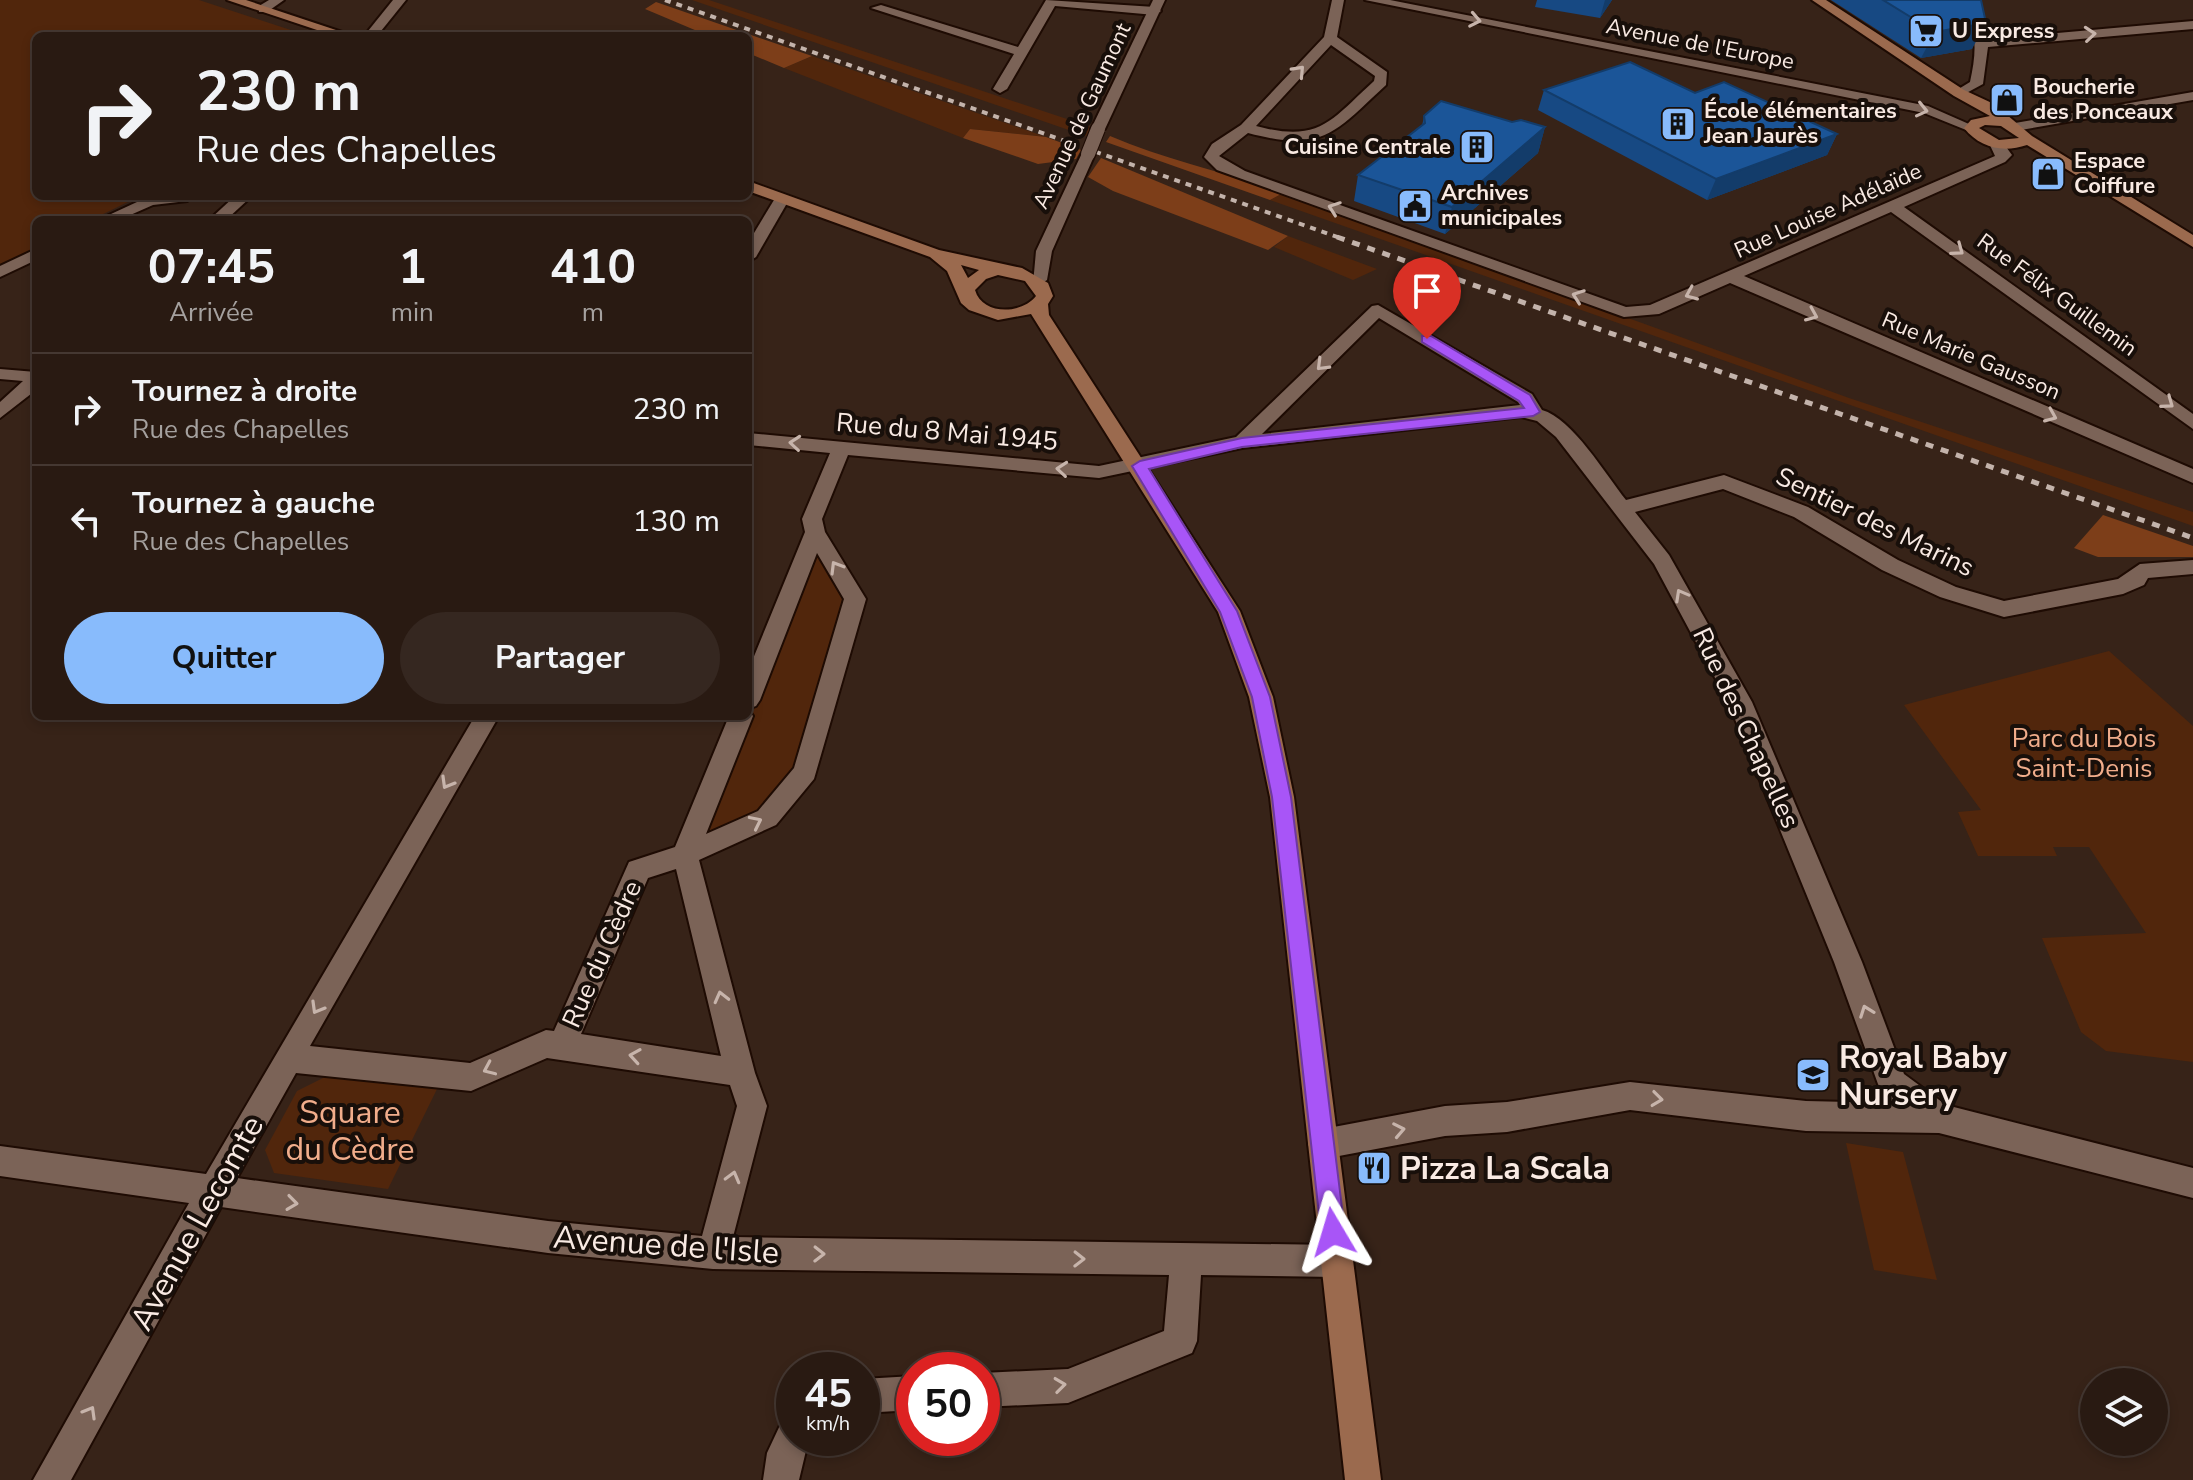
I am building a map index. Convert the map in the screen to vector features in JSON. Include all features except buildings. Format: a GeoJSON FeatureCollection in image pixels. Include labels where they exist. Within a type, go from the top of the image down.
{"type":"FeatureCollection","features":[{"type":"Feature","properties":{"kind":"main road"},"geometry":{"type":"LineString","coordinates":[[233,0],[335,32]]}},
{"type":"Feature","properties":{"kind":"main road"},"geometry":{"type":"LineString","coordinates":[[1818,0],[1961,94],[1989,107],[2027,139],[2191,239]]}},
{"type":"Feature","properties":{"kind":"main road"},"geometry":{"type":"LineString","coordinates":[[1961,94],[1984,115],[1978,124],[1977,136],[2065,162]]}},
{"type":"Feature","properties":{"kind":"main road"},"geometry":{"type":"LineString","coordinates":[[1978,124],[2011,125]]}},
{"type":"Feature","properties":{"kind":"main road"},"geometry":{"type":"LineString","coordinates":[[2004,144],[2027,139]]}},
{"type":"Feature","properties":{"kind":"main road"},"geometry":{"type":"LineString","coordinates":[[752,187],[933,253],[1039,280],[1045,292],[1039,304],[1040,315],[1140,466],[1229,611],[1261,697],[1282,797],[1363,1480]]}},
{"type":"Feature","properties":{"kind":"main road"},"geometry":{"type":"LineString","coordinates":[[933,253],[954,268],[970,303],[977,309],[1036,329],[1064,349]]}},
{"type":"Feature","properties":{"kind":"main road"},"geometry":{"type":"LineString","coordinates":[[966,289],[978,277],[1005,271]]}},
{"type":"Feature","properties":{"kind":"main road"},"geometry":{"type":"LineString","coordinates":[[1001,315],[1022,312],[1039,304]]}},
{"type":"Feature","properties":{"kind":"street"},"geometry":{"type":"LineString","coordinates":[[263,9],[278,0]]}},
{"type":"Feature","properties":{"kind":"street"},"geometry":{"type":"LineString","coordinates":[[373,32],[400,0]]}},
{"type":"Feature","properties":{"kind":"street"},"geometry":{"type":"LineString","coordinates":[[1330,38],[1375,67],[1382,75],[1381,82],[1321,135],[1304,141],[1284,140],[1246,128],[1330,38],[1338,0]]}},
{"type":"Feature","properties":{"kind":"street","name":"Avenue de l'Europe"},"geometry":{"type":"LineString","coordinates":[[1371,0],[1928,110],[1978,124]]}},
{"type":"Feature","properties":{"kind":"street"},"geometry":{"type":"LineString","coordinates":[[1961,94],[1976,84],[1984,43],[1979,17],[1964,0]]}},
{"type":"Feature","properties":{"kind":"street"},"geometry":{"type":"LineString","coordinates":[[1000,89],[1052,1],[1157,5]]}},
{"type":"Feature","properties":{"kind":"street","name":"Avenue de Gaumont"},"geometry":{"type":"LineString","coordinates":[[1039,280],[1044,251],[1157,5]]}},
{"type":"Feature","properties":{"kind":"street"},"geometry":{"type":"LineString","coordinates":[[878,8],[1020,52]]}},
{"type":"Feature","properties":{"kind":"street"},"geometry":{"type":"LineString","coordinates":[[1984,43],[2193,25]]}},
{"type":"Feature","properties":{"kind":"street"},"geometry":{"type":"LineString","coordinates":[[2011,125],[2193,96]]}},
{"type":"Feature","properties":{"kind":"street","name":"Rue Louise Adélaïde"},"geometry":{"type":"LineString","coordinates":[[1246,128],[1217,147],[1211,157],[1231,170],[1609,308],[1638,314],[1731,277],[2003,157],[2004,144]]}},
{"type":"Feature","properties":{"kind":"street"},"geometry":{"type":"LineString","coordinates":[[752,250],[782,198]]}},
{"type":"Feature","properties":{"kind":"street"},"geometry":{"type":"LineString","coordinates":[[115,216],[157,200]]}},
{"type":"Feature","properties":{"kind":"street"},"geometry":{"type":"LineString","coordinates":[[222,216],[240,200]]}},
{"type":"Feature","properties":{"kind":"street","name":"Rue Félix Guillemin"},"geometry":{"type":"LineString","coordinates":[[1893,206],[2193,423]]}},
{"type":"Feature","properties":{"kind":"street","name":"Avenue de Gaumont"},"geometry":{"type":"LineString","coordinates":[[1005,271],[1044,251]]}},
{"type":"Feature","properties":{"kind":"street"},"geometry":{"type":"LineString","coordinates":[[0,272],[32,256]]}},
{"type":"Feature","properties":{"kind":"street","name":"Rue Marie Gausson"},"geometry":{"type":"LineString","coordinates":[[1731,277],[2193,477]]}},
{"type":"Feature","properties":{"kind":"street","name":"Rue des Chapelles"},"geometry":{"type":"LineString","coordinates":[[1242,442],[1378,310],[1525,398],[1533,412],[1563,433],[1662,560],[1740,702],[1848,962],[1893,1084]]}},
{"type":"Feature","properties":{"kind":"street"},"geometry":{"type":"LineString","coordinates":[[0,374],[32,378]]}},
{"type":"Feature","properties":{"kind":"street"},"geometry":{"type":"LineString","coordinates":[[0,412],[32,382]]}},
{"type":"Feature","properties":{"kind":"street"},"geometry":{"type":"LineString","coordinates":[[1140,466],[1242,442],[1533,412]]}},
{"type":"Feature","properties":{"kind":"street","name":"Rue du 8 Mai 1945"},"geometry":{"type":"LineString","coordinates":[[752,439],[1099,472],[1140,466]]}},
{"type":"Feature","properties":{"kind":"street"},"geometry":{"type":"LineString","coordinates":[[752,690],[815,532],[812,519],[839,454]]}},
{"type":"Feature","properties":{"kind":"street","name":"Sentier des Marins"},"geometry":{"type":"LineString","coordinates":[[1623,508],[1724,482],[1801,512],[1890,565],[1948,592],[2004,609],[2123,586],[2136,580],[2140,571],[2193,567]]}},
{"type":"Feature","properties":{"kind":"street","name":"Rue du Cèdre"},"geometry":{"type":"LineString","coordinates":[[288,1058],[471,1077],[546,1044],[562,1045],[638,870],[685,855],[767,818],[805,772],[855,599],[815,532]]}},
{"type":"Feature","properties":{"kind":"street","name":"Avenue Lecomte"},"geometry":{"type":"LineString","coordinates":[[51,1480],[288,1058],[485,720]]}},
{"type":"Feature","properties":{"kind":"street"},"geometry":{"type":"LineString","coordinates":[[713,1253],[752,1106],[740,1073],[685,855],[739,720]]}},
{"type":"Feature","properties":{"kind":"street"},"geometry":{"type":"LineString","coordinates":[[562,1045],[740,1073]]}},
{"type":"Feature","properties":{"kind":"street"},"geometry":{"type":"LineString","coordinates":[[1878,1116],[1893,1084],[1939,1118]]}},
{"type":"Feature","properties":{"kind":"street"},"geometry":{"type":"LineString","coordinates":[[1323,1144],[1445,1121],[1507,1117],[1630,1096],[1806,1116],[1939,1118],[2193,1183]]}},
{"type":"Feature","properties":{"kind":"street","name":"Avenue de l'Isle"},"geometry":{"type":"LineString","coordinates":[[0,1161],[548,1237],[713,1253],[1336,1261]]}},
{"type":"Feature","properties":{"kind":"street"},"geometry":{"type":"LineString","coordinates":[[1000,1389],[1068,1386],[1180,1341],[1186,1261]]}},
{"type":"Feature","properties":{"kind":"street"},"geometry":{"type":"LineString","coordinates":[[781,1480],[785,1456]]}},
{"type":"Feature","properties":{"kind":"green space"},"geometry":{"type":"Polygon","coordinates":[[[0,0],[199,0],[297,32],[32,32],[32,200],[132,200],[99,216],[32,216],[32,249],[0,265],[0,0]]]}},
{"type":"Feature","properties":{"kind":"green space"},"geometry":{"type":"Polygon","coordinates":[[[692,0],[709,0],[1091,127],[1086,136],[692,0]]]}},
{"type":"Feature","properties":{"kind":"green space"},"geometry":{"type":"Polygon","coordinates":[[[812,56],[1046,137],[970,129],[963,138],[784,68],[812,56]]]}},
{"type":"Feature","properties":{"kind":"green space"},"geometry":{"type":"Polygon","coordinates":[[[1283,193],[1849,398],[2193,512],[2193,526],[1270,200],[1283,193]]]}},
{"type":"Feature","properties":{"kind":"green space"},"geometry":{"type":"Polygon","coordinates":[[[1288,236],[1377,269],[1353,280],[1274,247],[1288,236]]]}},
{"type":"Feature","properties":{"kind":"green space"},"geometry":{"type":"Polygon","coordinates":[[[815,532],[855,599],[805,772],[767,818],[685,855],[746,720],[752,720],[752,690],[815,532]]]}},
{"type":"Feature","properties":{"kind":"green space","name":"Parc du Bois Saint-Denis"},"geometry":{"type":"Polygon","coordinates":[[[2109,651],[2193,726],[2193,1062],[2106,1051],[2081,1032],[2042,938],[2146,933],[2089,847],[2053,847],[2057,856],[1978,856],[1958,812],[1981,810],[1904,705],[2109,651]]]}},
{"type":"Feature","properties":{"kind":"green space","name":"Square du Cèdre"},"geometry":{"type":"Polygon","coordinates":[[[331,1074],[437,1089],[388,1189],[274,1173],[265,1150],[297,1091],[331,1074]]]}},
{"type":"Feature","properties":{"kind":"green space"},"geometry":{"type":"Polygon","coordinates":[[[1846,1143],[1903,1152],[1937,1280],[1874,1270],[1846,1143]]]}},
{"type":"Feature","properties":{"kind":"shaded area"},"geometry":{"type":"Polygon","coordinates":[[[656,2],[743,32],[700,32],[645,9],[656,2]]]}},
{"type":"Feature","properties":{"kind":"shaded area"},"geometry":{"type":"Polygon","coordinates":[[[752,35],[812,56],[784,68],[752,55],[752,35]]]}},
{"type":"Feature","properties":{"kind":"shaded area"},"geometry":{"type":"Polygon","coordinates":[[[970,129],[1046,137],[1081,150],[1076,159],[1038,164],[963,138],[970,129]]]}},
{"type":"Feature","properties":{"kind":"shaded area"},"geometry":{"type":"Polygon","coordinates":[[[1110,136],[1283,193],[1270,200],[1106,142],[1110,136]]]}},
{"type":"Feature","properties":{"kind":"shaded area"},"geometry":{"type":"Polygon","coordinates":[[[1101,158],[1288,236],[1268,250],[1113,191],[1088,177],[1101,158]]]}},
{"type":"Feature","properties":{"kind":"shaded area"},"geometry":{"type":"Polygon","coordinates":[[[2103,515],[2193,546],[2193,557],[2098,557],[2074,548],[2103,515]]]}},
{"type":"Feature","properties":{"kind":"railway"},"geometry":{"type":"LineString","coordinates":[[665,0],[1343,239]]}},
{"type":"Feature","properties":{"kind":"railway"},"geometry":{"type":"LineString","coordinates":[[1337,237],[2193,538]]}},
{"type":"Feature","properties":{"kind":"place","name":"U Express"},"geometry":{"type":"Point","coordinates":[1926,31]}},
{"type":"Feature","properties":{"kind":"place","name":"Boucherie des Ponceaux"},"geometry":{"type":"Point","coordinates":[2007,100]}},
{"type":"Feature","properties":{"kind":"place","name":"École élémentaires Jean Jaurès"},"geometry":{"type":"Point","coordinates":[1678,124]}},
{"type":"Feature","properties":{"kind":"place","name":"Cuisine Centrale"},"geometry":{"type":"Point","coordinates":[1477,147]}},
{"type":"Feature","properties":{"kind":"place","name":"Espace Coiffure"},"geometry":{"type":"Point","coordinates":[2048,174]}},
{"type":"Feature","properties":{"kind":"place","name":"Archives municipales"},"geometry":{"type":"Point","coordinates":[1415,206]}},
{"type":"Feature","properties":{"kind":"place","name":"Royal Baby Nursery"},"geometry":{"type":"Point","coordinates":[1813,1075]}},
{"type":"Feature","properties":{"kind":"place","name":"Pizza La Scala"},"geometry":{"type":"Point","coordinates":[1374,1168]}},
{"type":"Feature","properties":{"kind":"route"},"geometry":{"type":"LineString","coordinates":[[1333,1232],[1282,797],[1261,697],[1229,611],[1140,466],[1242,442],[1371,426],[1533,412],[1525,398],[1427,339]]}}]}
